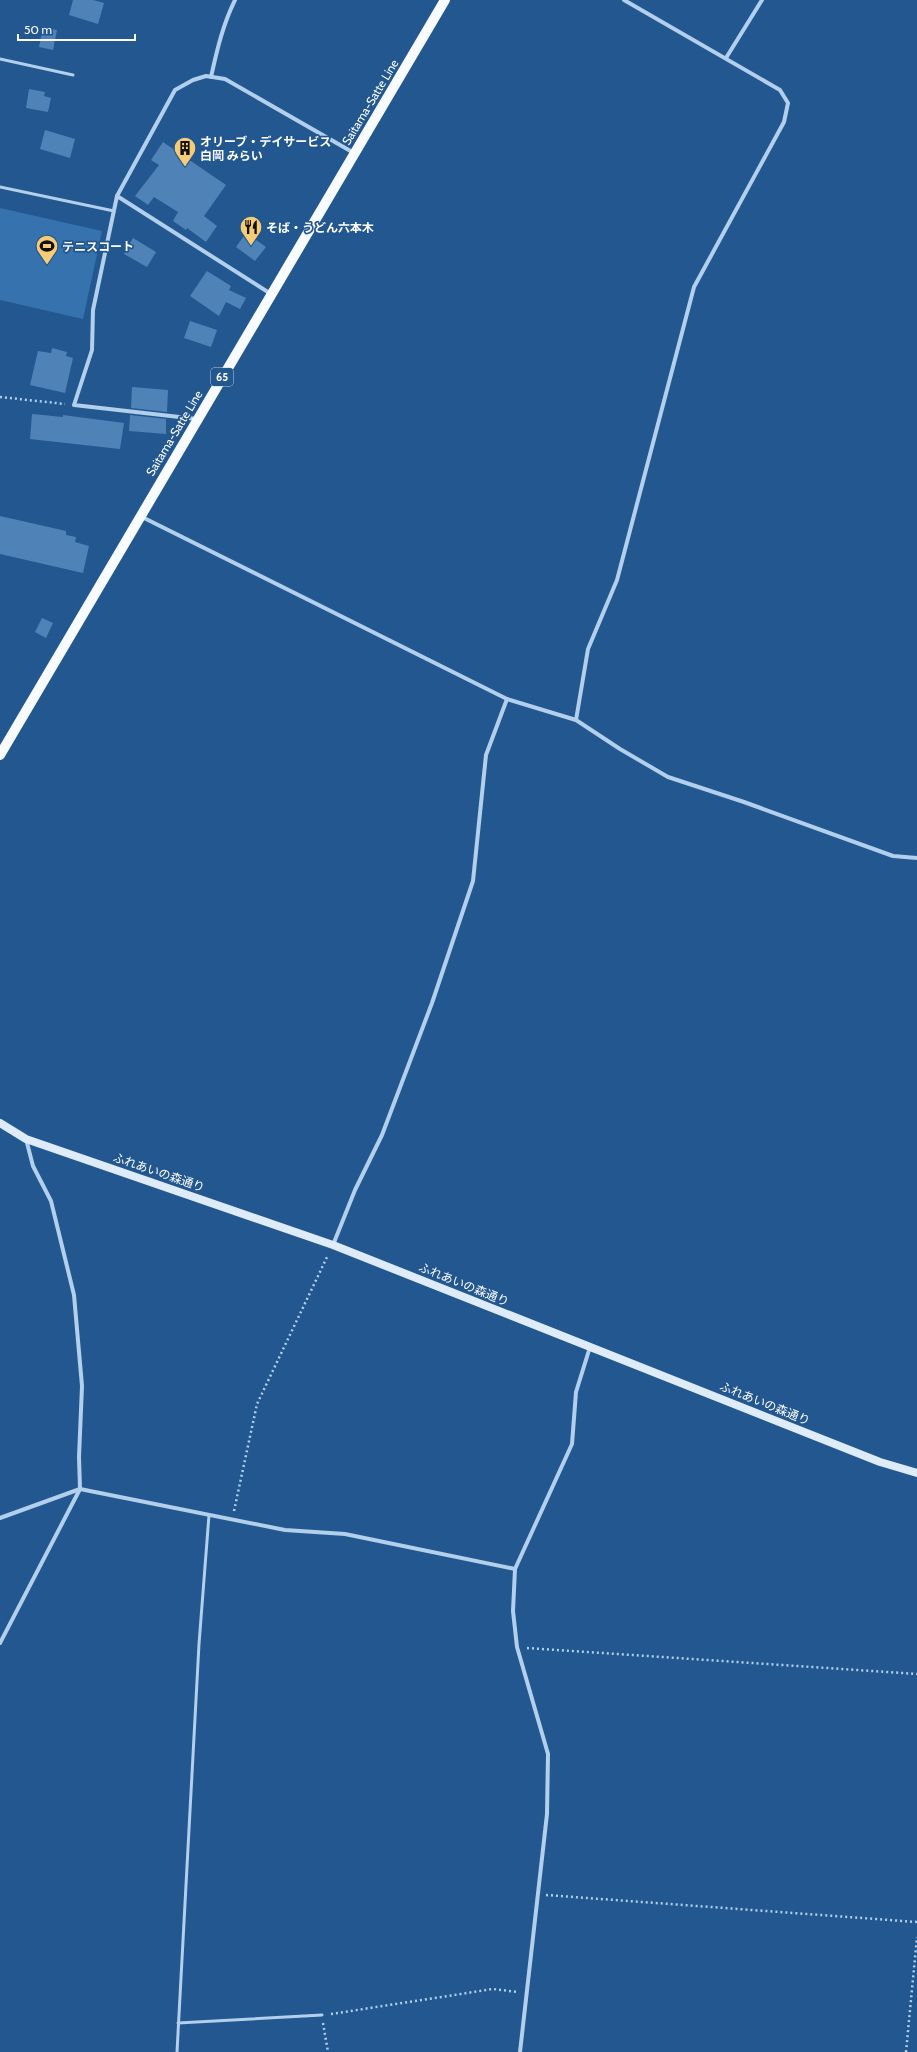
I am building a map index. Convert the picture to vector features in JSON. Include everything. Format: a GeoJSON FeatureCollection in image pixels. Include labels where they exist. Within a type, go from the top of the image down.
{"type":"FeatureCollection","features":[{"type":"Feature","properties":{"kind":"main road","name":"Saitama-Satte Line"},"geometry":{"type":"LineString","coordinates":[[0,755],[445,0]]}},
{"type":"Feature","properties":{"kind":"street"},"geometry":{"type":"LineString","coordinates":[[212,77],[218,46],[229,12],[235,0]]}},
{"type":"Feature","properties":{"kind":"street"},"geometry":{"type":"LineString","coordinates":[[576,720],[588,649],[617,580],[694,287],[784,122],[788,103],[780,90],[624,0]]}},
{"type":"Feature","properties":{"kind":"street"},"geometry":{"type":"LineString","coordinates":[[726,58],[762,0]]}},
{"type":"Feature","properties":{"kind":"street"},"geometry":{"type":"LineString","coordinates":[[197,419],[74,405],[92,350],[93,310],[117,196],[175,90],[193,80],[206,76],[225,79],[354,153]]}},
{"type":"Feature","properties":{"kind":"street"},"geometry":{"type":"LineString","coordinates":[[117,196],[271,294]]}},
{"type":"Feature","properties":{"kind":"street"},"geometry":{"type":"LineString","coordinates":[[140,516],[507,699],[576,720],[620,749],[668,777],[744,802],[893,856],[917,858]]}},
{"type":"Feature","properties":{"kind":"street"},"geometry":{"type":"LineString","coordinates":[[333,1245],[355,1190],[382,1135],[432,1003],[473,882],[486,755],[507,699]]}},
{"type":"Feature","properties":{"kind":"street","name":"ふれあいの森通り"},"geometry":{"type":"LineString","coordinates":[[0,1123],[26,1139],[333,1245],[880,1462],[917,1473]]}},
{"type":"Feature","properties":{"kind":"street"},"geometry":{"type":"LineString","coordinates":[[0,1644],[80,1489],[79,1457],[82,1386],[74,1295],[51,1201],[33,1166],[26,1139]]}},
{"type":"Feature","properties":{"kind":"street"},"geometry":{"type":"LineString","coordinates":[[520,2052],[526,1992],[540,1894],[548,1814],[548,1754],[517,1647],[513,1611],[516,1568],[572,1444],[576,1392],[590,1347]]}},
{"type":"Feature","properties":{"kind":"street"},"geometry":{"type":"LineString","coordinates":[[0,1518],[80,1489],[285,1530],[345,1534],[516,1568]]}},
{"type":"Feature","properties":{"kind":"lane"},"geometry":{"type":"LineString","coordinates":[[0,59],[73,74]]}},
{"type":"Feature","properties":{"kind":"lane"},"geometry":{"type":"LineString","coordinates":[[0,187],[114,211]]}},
{"type":"Feature","properties":{"kind":"lane"},"geometry":{"type":"LineString","coordinates":[[177,2052],[199,1652],[209,1515]]}},
{"type":"Feature","properties":{"kind":"lane"},"geometry":{"type":"LineString","coordinates":[[178,2022],[322,2015]]}},
{"type":"Feature","properties":{"kind":"path"},"geometry":{"type":"LineString","coordinates":[[0,397],[74,405]]}},
{"type":"Feature","properties":{"kind":"path"},"geometry":{"type":"LineString","coordinates":[[232,1520],[257,1404],[333,1245]]}},
{"type":"Feature","properties":{"kind":"path"},"geometry":{"type":"LineString","coordinates":[[517,1647],[917,1674]]}},
{"type":"Feature","properties":{"kind":"path"},"geometry":{"type":"LineString","coordinates":[[540,1894],[917,1922]]}},
{"type":"Feature","properties":{"kind":"path"},"geometry":{"type":"LineString","coordinates":[[906,2052],[917,1937]]}},
{"type":"Feature","properties":{"kind":"path"},"geometry":{"type":"LineString","coordinates":[[328,2052],[322,2015],[493,1989],[526,1992]]}},
{"type":"Feature","properties":{"kind":"shaded area","name":"テニスコート"},"geometry":{"type":"Polygon","coordinates":[[[0,208],[102,231],[83,319],[0,300],[0,208]]]}},
{"type":"Feature","properties":{"kind":"building"},"geometry":{"type":"Polygon","coordinates":[[[73,0],[93,0],[104,3],[98,24],[69,15],[73,0]]]}},
{"type":"Feature","properties":{"kind":"building"},"geometry":{"type":"Polygon","coordinates":[[[43,27],[57,30],[53,50],[39,47],[43,27]]]}},
{"type":"Feature","properties":{"kind":"building"},"geometry":{"type":"Polygon","coordinates":[[[29,89],[45,92],[44,96],[51,98],[48,112],[26,108],[29,89]]]}},
{"type":"Feature","properties":{"kind":"building"},"geometry":{"type":"Polygon","coordinates":[[[45,130],[75,139],[70,158],[40,149],[45,130]]]}},
{"type":"Feature","properties":{"kind":"building"},"geometry":{"type":"Polygon","coordinates":[[[163,142],[226,185],[204,216],[217,226],[206,242],[187,228],[186,230],[173,221],[178,212],[154,197],[148,205],[135,196],[159,165],[151,160],[163,142]]]}},
{"type":"Feature","properties":{"kind":"building","name":"そば・うどん六本木"},"geometry":{"type":"Polygon","coordinates":[[[246,233],[266,247],[255,261],[236,247],[246,233]]]}},
{"type":"Feature","properties":{"kind":"building"},"geometry":{"type":"Polygon","coordinates":[[[133,238],[156,252],[147,267],[124,254],[133,238]]]}},
{"type":"Feature","properties":{"kind":"building"},"geometry":{"type":"Polygon","coordinates":[[[207,271],[231,286],[229,290],[246,298],[240,309],[226,302],[219,316],[190,296],[207,271]]]}},
{"type":"Feature","properties":{"kind":"building"},"geometry":{"type":"Polygon","coordinates":[[[190,321],[217,330],[211,347],[184,338],[190,321]]]}},
{"type":"Feature","properties":{"kind":"building"},"geometry":{"type":"Polygon","coordinates":[[[52,348],[67,352],[66,356],[73,358],[65,393],[30,385],[38,351],[51,353],[52,348]]]}},
{"type":"Feature","properties":{"kind":"building"},"geometry":{"type":"Polygon","coordinates":[[[132,387],[168,390],[167,412],[131,408],[132,387]]]}},
{"type":"Feature","properties":{"kind":"building"},"geometry":{"type":"Polygon","coordinates":[[[32,414],[63,417],[63,415],[124,423],[120,449],[30,439],[32,414]]]}},
{"type":"Feature","properties":{"kind":"building"},"geometry":{"type":"Polygon","coordinates":[[[130,415],[166,419],[166,434],[129,431],[130,415]]]}},
{"type":"Feature","properties":{"kind":"building"},"geometry":{"type":"Polygon","coordinates":[[[0,516],[66,531],[66,535],[76,537],[75,542],[89,546],[83,573],[0,554],[0,516]]]}},
{"type":"Feature","properties":{"kind":"building"},"geometry":{"type":"Polygon","coordinates":[[[42,618],[53,623],[46,638],[35,632],[42,618]]]}},
{"type":"Feature","properties":{"kind":"place","name":"オリーブ・デイサービス 白岡 みらい"},"geometry":{"type":"Point","coordinates":[185,168]}},
{"type":"Feature","properties":{"kind":"place","name":"そば・うどん六本木"},"geometry":{"type":"Point","coordinates":[251,246]}},
{"type":"Feature","properties":{"kind":"place","name":"テニスコート"},"geometry":{"type":"Point","coordinates":[47,266]}}]}
